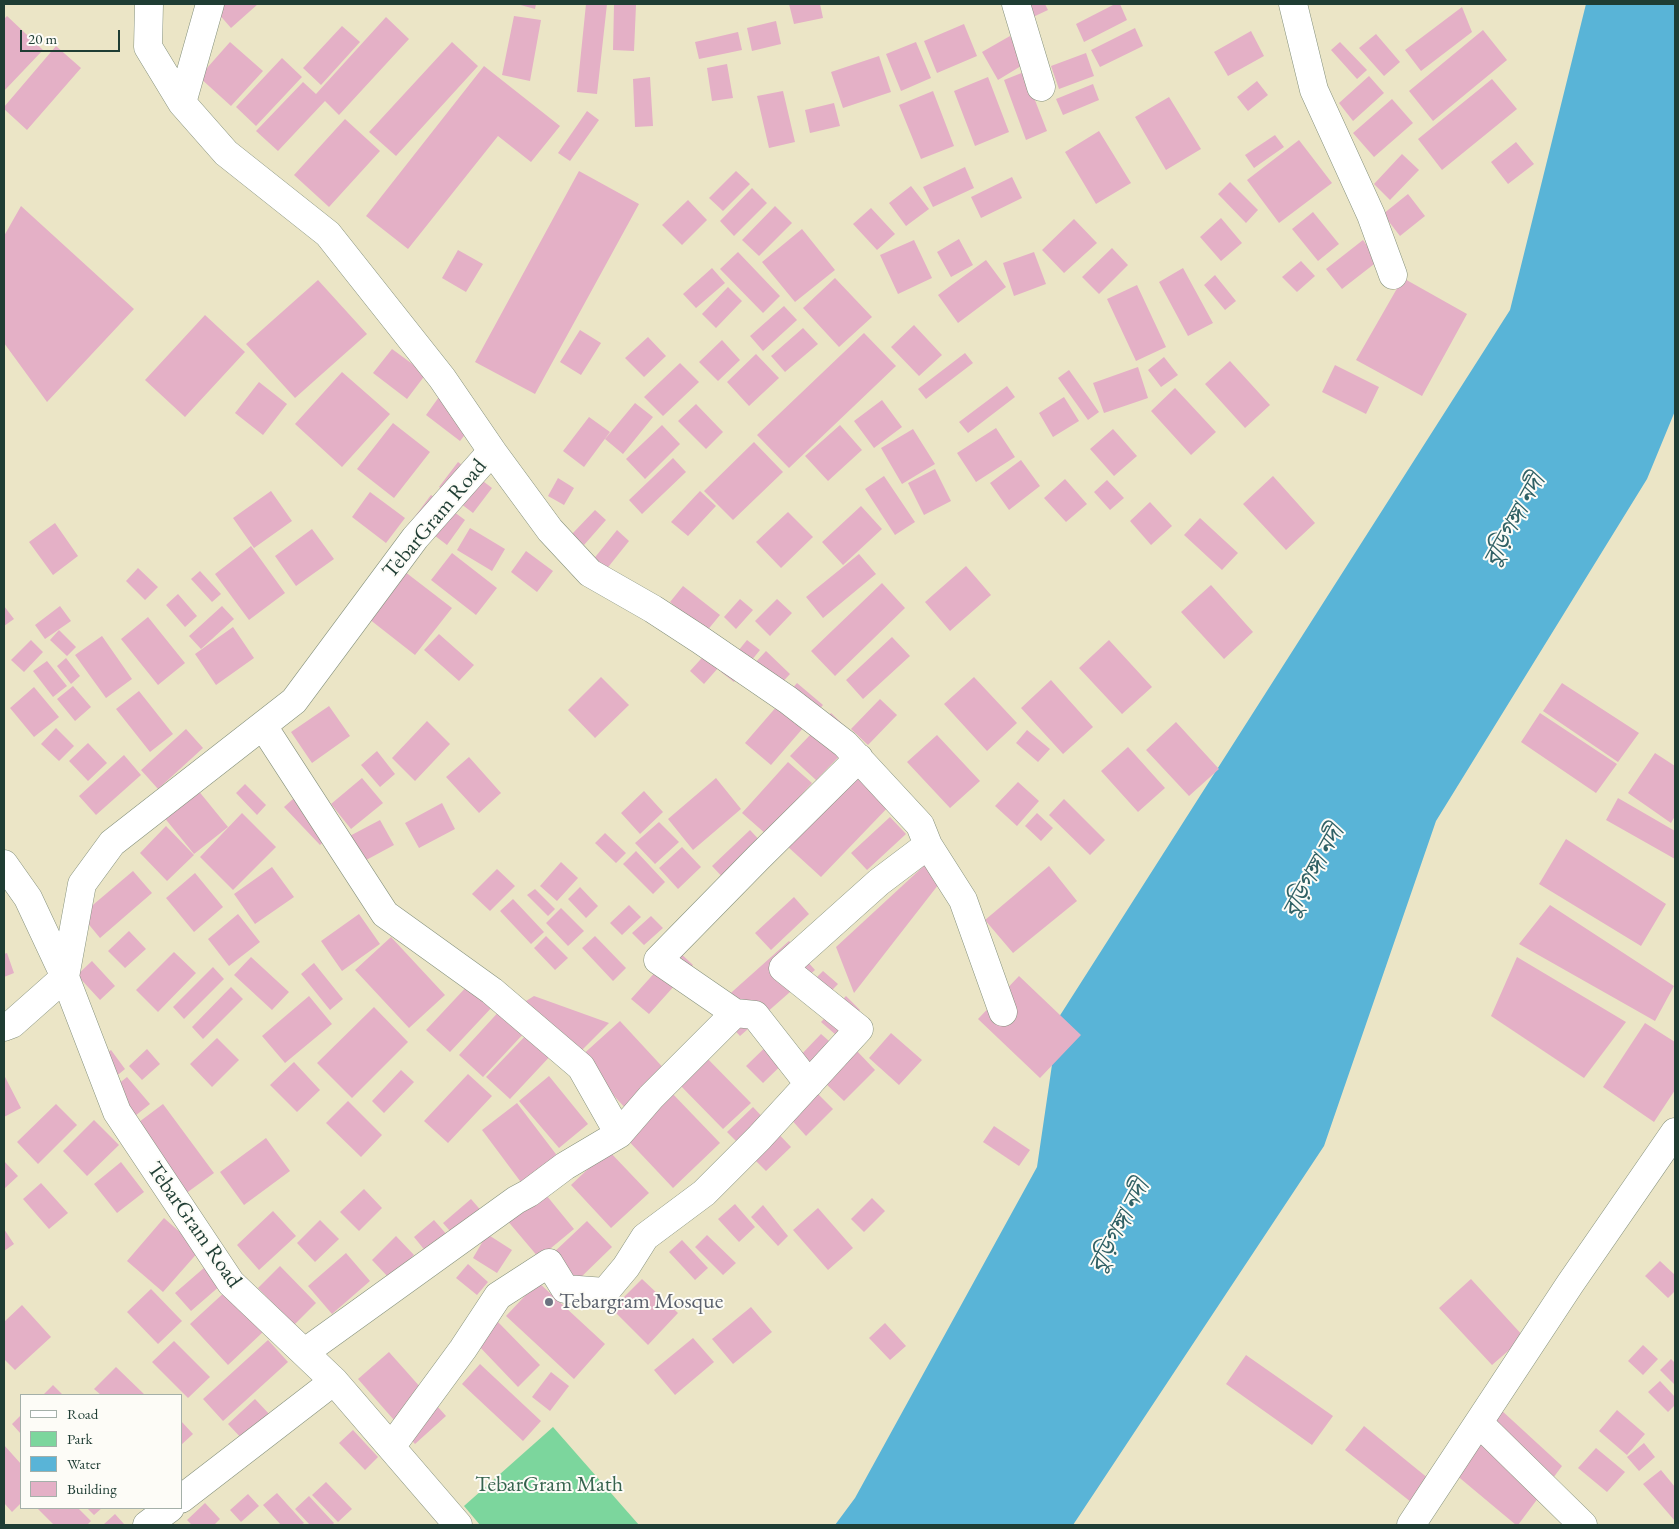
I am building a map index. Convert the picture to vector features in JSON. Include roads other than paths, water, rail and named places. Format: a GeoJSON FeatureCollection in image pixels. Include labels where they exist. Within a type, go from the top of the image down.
{"type":"FeatureCollection","features":[{"type":"Feature","properties":{"kind":"street","name":"TebarGram Road"},"geometry":{"type":"LineString","coordinates":[[65,977],[82,884],[112,843],[294,701],[414,538],[492,451],[442,378],[328,234],[226,153],[182,103],[148,47],[149,4]]}},
{"type":"Feature","properties":{"kind":"street"},"geometry":{"type":"LineString","coordinates":[[182,103],[210,4]]}},
{"type":"Feature","properties":{"kind":"street"},"geometry":{"type":"LineString","coordinates":[[1016,4],[1041,86]]}},
{"type":"Feature","properties":{"kind":"street"},"geometry":{"type":"LineString","coordinates":[[1293,4],[1314,90],[1371,214],[1393,275]]}},
{"type":"Feature","properties":{"kind":"street"},"geometry":{"type":"LineString","coordinates":[[492,451],[550,530],[590,573],[653,609],[700,639],[788,700],[845,744],[859,758],[920,825],[928,846],[963,900],[1003,1012]]}},
{"type":"Feature","properties":{"kind":"street"},"geometry":{"type":"LineString","coordinates":[[263,726],[385,914],[492,991],[581,1067],[619,1134]]}},
{"type":"Feature","properties":{"kind":"street"},"geometry":{"type":"LineString","coordinates":[[809,1084],[755,1015],[734,1013],[658,960],[859,758]]}},
{"type":"Feature","properties":{"kind":"street"},"geometry":{"type":"LineString","coordinates":[[391,1447],[463,1349],[498,1296],[549,1263],[565,1289],[605,1292],[626,1267],[646,1237],[704,1193],[759,1138],[859,1029],[784,968],[879,882],[928,846]]}},
{"type":"Feature","properties":{"kind":"street","name":"TebarGram Road"},"geometry":{"type":"LineString","coordinates":[[4,864],[28,898],[65,977],[117,1112],[231,1283],[334,1381],[458,1525]]}},
{"type":"Feature","properties":{"kind":"street"},"geometry":{"type":"LineString","coordinates":[[4,1027],[12,1024],[65,977]]}},
{"type":"Feature","properties":{"kind":"street"},"geometry":{"type":"LineString","coordinates":[[305,1352],[516,1200],[530,1193],[565,1166],[619,1134],[651,1097],[734,1013]]}},
{"type":"Feature","properties":{"kind":"street"},"geometry":{"type":"LineString","coordinates":[[1411,1525],[1570,1284],[1675,1132]]}},
{"type":"Feature","properties":{"kind":"street"},"geometry":{"type":"LineString","coordinates":[[182,1498],[334,1381]]}},
{"type":"Feature","properties":{"kind":"street"},"geometry":{"type":"LineString","coordinates":[[1478,1423],[1583,1525]]}},
{"type":"Feature","properties":{"kind":"street"},"geometry":{"type":"LineString","coordinates":[[147,1525],[169,1509]]}},
{"type":"Feature","properties":{"kind":"water","name":"বুড়িগঙ্গা নদী"},"geometry":{"type":"Polygon","coordinates":[[[1586,4],[1675,4],[1675,411],[1647,479],[1436,821],[1324,1146],[1073,1525],[835,1525],[855,1498],[1037,1167],[1059,1017],[1510,310],[1586,4]]]}},
{"type":"Feature","properties":{"kind":"place","name":"Tebargram Mosque"},"geometry":{"type":"Point","coordinates":[549,1302]}},
{"type":"Feature","properties":{"kind":"park label","name":"TebarGram Math"},"geometry":{"type":"Point","coordinates":[549,1485]}}]}
